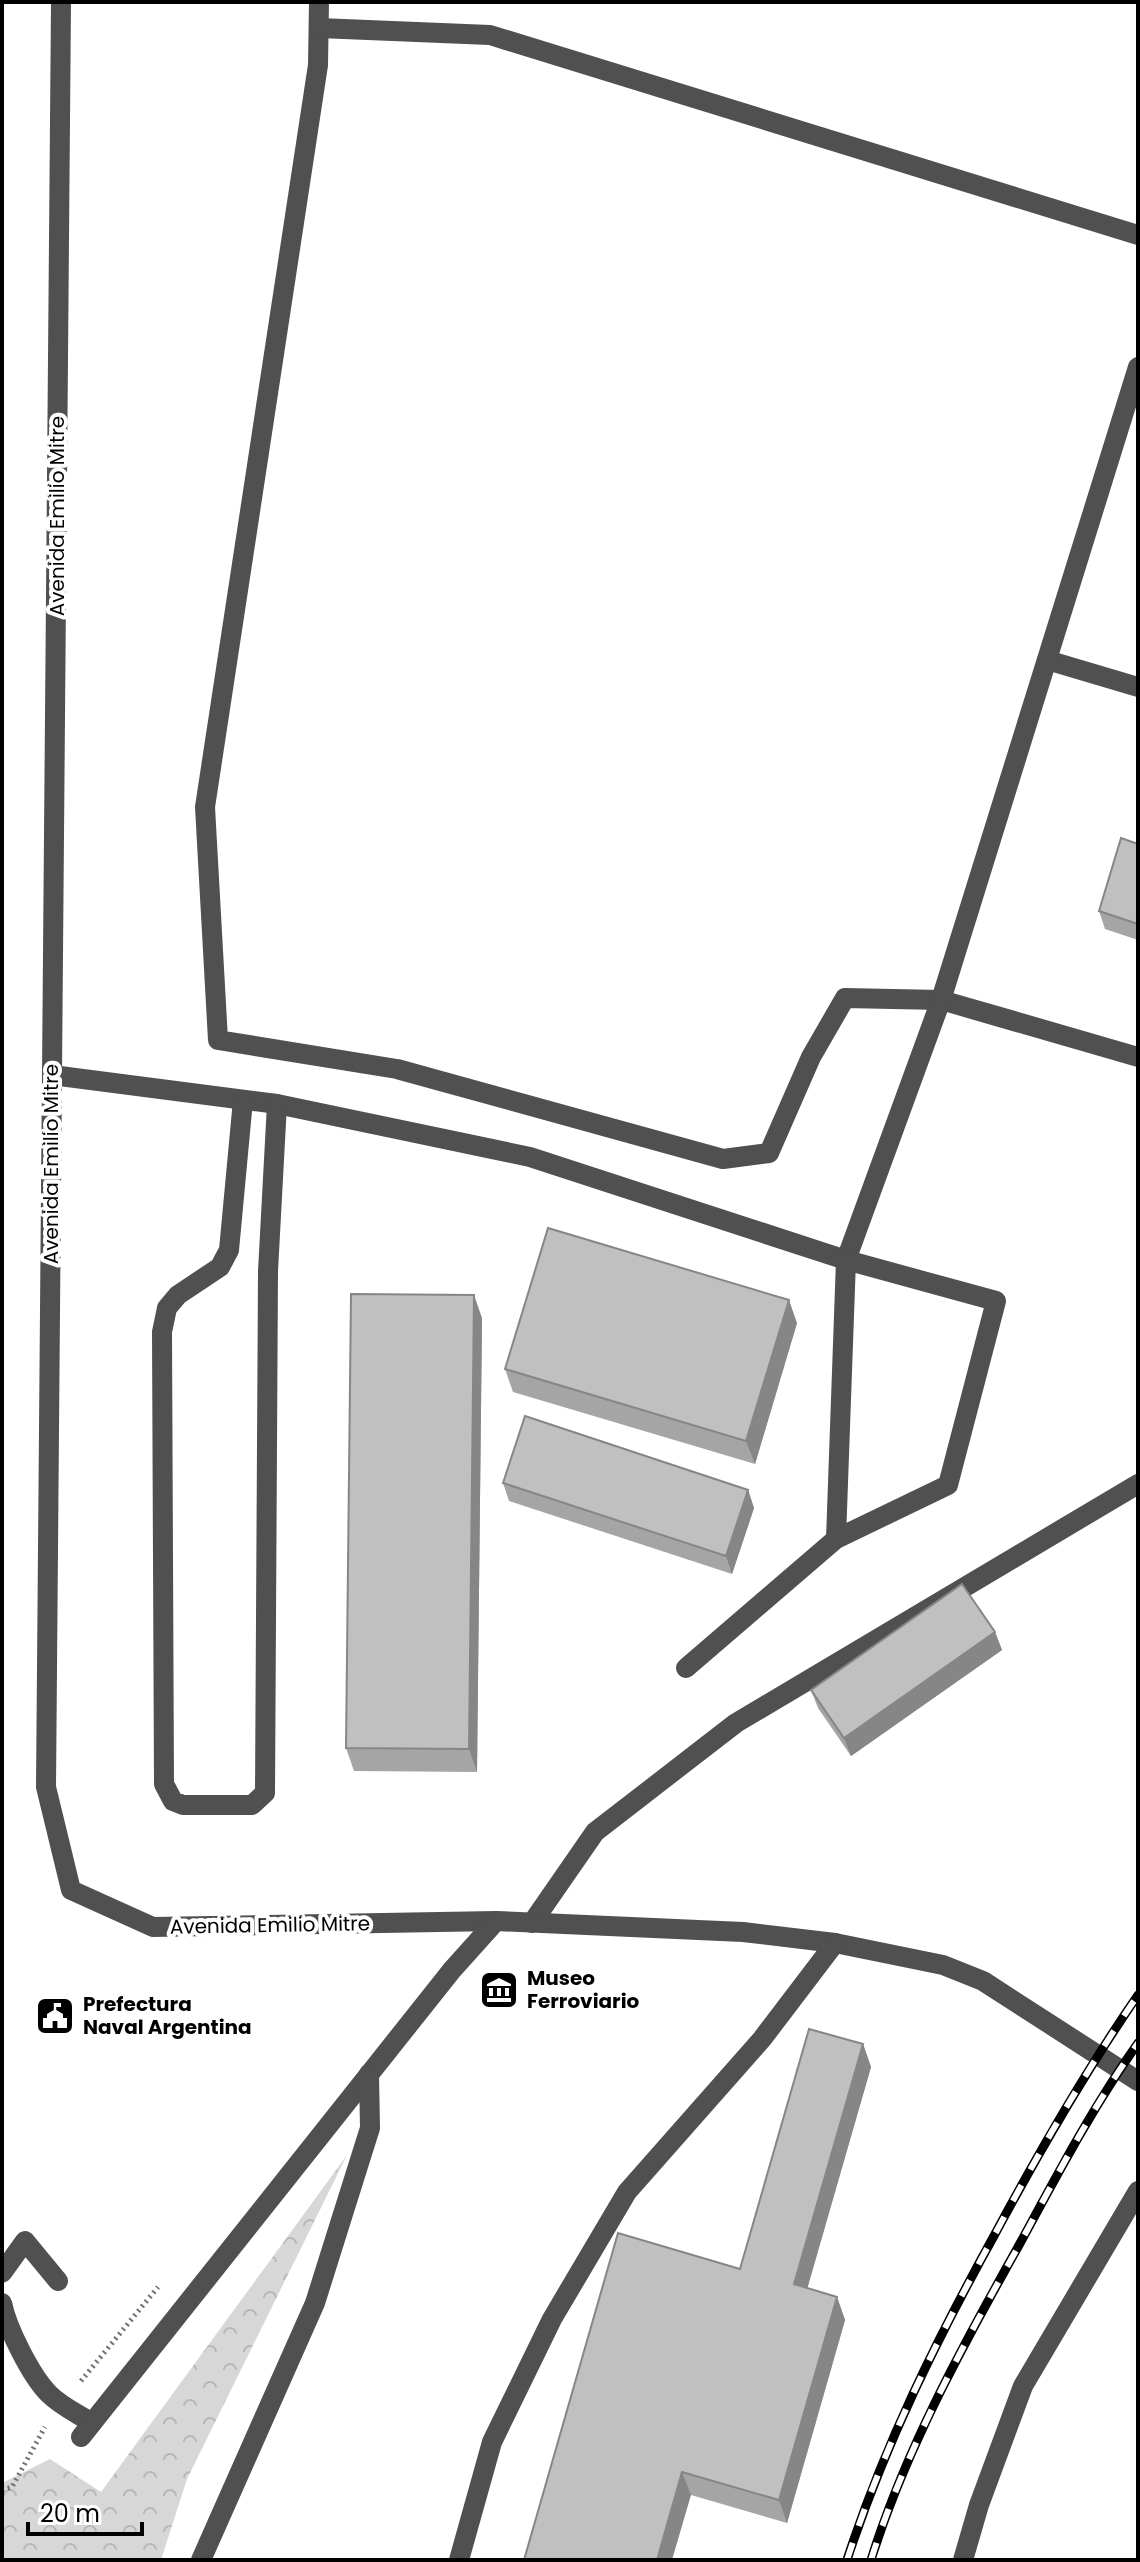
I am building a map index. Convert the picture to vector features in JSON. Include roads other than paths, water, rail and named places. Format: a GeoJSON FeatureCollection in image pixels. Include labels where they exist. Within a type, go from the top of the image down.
{"type":"FeatureCollection","features":[{"type":"Feature","properties":{"kind":"street","name":"Avenida Emilio Mitre"},"geometry":{"type":"LineString","coordinates":[[61,2],[46,1787],[71,1890],[153,1927],[496,1921]]}},
{"type":"Feature","properties":{"kind":"street"},"geometry":{"type":"LineString","coordinates":[[319,2],[318,65],[205,807],[218,1040],[397,1069],[723,1159],[769,1153],[811,1057],[845,998],[941,1000],[1138,1057]]}},
{"type":"Feature","properties":{"kind":"street"},"geometry":{"type":"LineString","coordinates":[[319,28],[490,35],[1138,235]]}},
{"type":"Feature","properties":{"kind":"street"},"geometry":{"type":"LineString","coordinates":[[836,1539],[846,1260],[941,1000],[1138,367]]}},
{"type":"Feature","properties":{"kind":"street"},"geometry":{"type":"LineString","coordinates":[[1047,660],[1138,687]]}},
{"type":"Feature","properties":{"kind":"street"},"geometry":{"type":"LineString","coordinates":[[52,1075],[277,1104],[530,1157],[846,1260],[996,1301],[948,1485],[836,1539],[686,1668]]}},
{"type":"Feature","properties":{"kind":"street"},"geometry":{"type":"LineString","coordinates":[[243,1100],[229,1250],[220,1267],[178,1295],[167,1308],[162,1332],[164,1784],[173,1801],[183,1805],[252,1805],[265,1793],[268,1271],[277,1104]]}},
{"type":"Feature","properties":{"kind":"street"},"geometry":{"type":"LineString","coordinates":[[532,1923],[595,1832],[736,1723],[1138,1484]]}},
{"type":"Feature","properties":{"kind":"street"},"geometry":{"type":"LineString","coordinates":[[2,2303],[22,2349],[48,2393],[86,2430],[452,1970],[496,1921],[743,1932],[835,1943],[943,1965],[983,1981],[1138,2081]]}},
{"type":"Feature","properties":{"kind":"street"},"geometry":{"type":"LineString","coordinates":[[459,2560],[492,2442],[552,2319],[627,2192],[762,2039],[835,1943]]}},
{"type":"Feature","properties":{"kind":"street"},"geometry":{"type":"LineString","coordinates":[[201,2560],[315,2303],[370,2128],[369,2074]]}},
{"type":"Feature","properties":{"kind":"street"},"geometry":{"type":"LineString","coordinates":[[963,2560],[979,2505],[1023,2386],[1138,2191]]}},
{"type":"Feature","properties":{"kind":"street"},"geometry":{"type":"LineString","coordinates":[[2,2273],[25,2241],[58,2281]]}},
{"type":"Feature","properties":{"kind":"railway"},"geometry":{"type":"LineString","coordinates":[[847,2560],[895,2434],[953,2313],[1046,2143],[1099,2053],[1138,1995]]}},
{"type":"Feature","properties":{"kind":"railway"},"geometry":{"type":"LineString","coordinates":[[871,2560],[900,2479],[956,2361],[1075,2143],[1138,2043]]}},
{"type":"Feature","properties":{"kind":"place","name":"Museo Ferroviario"},"geometry":{"type":"Point","coordinates":[499,1990]}},
{"type":"Feature","properties":{"kind":"place","name":"Prefectura Naval Argentina"},"geometry":{"type":"Point","coordinates":[55,2016]}}]}
